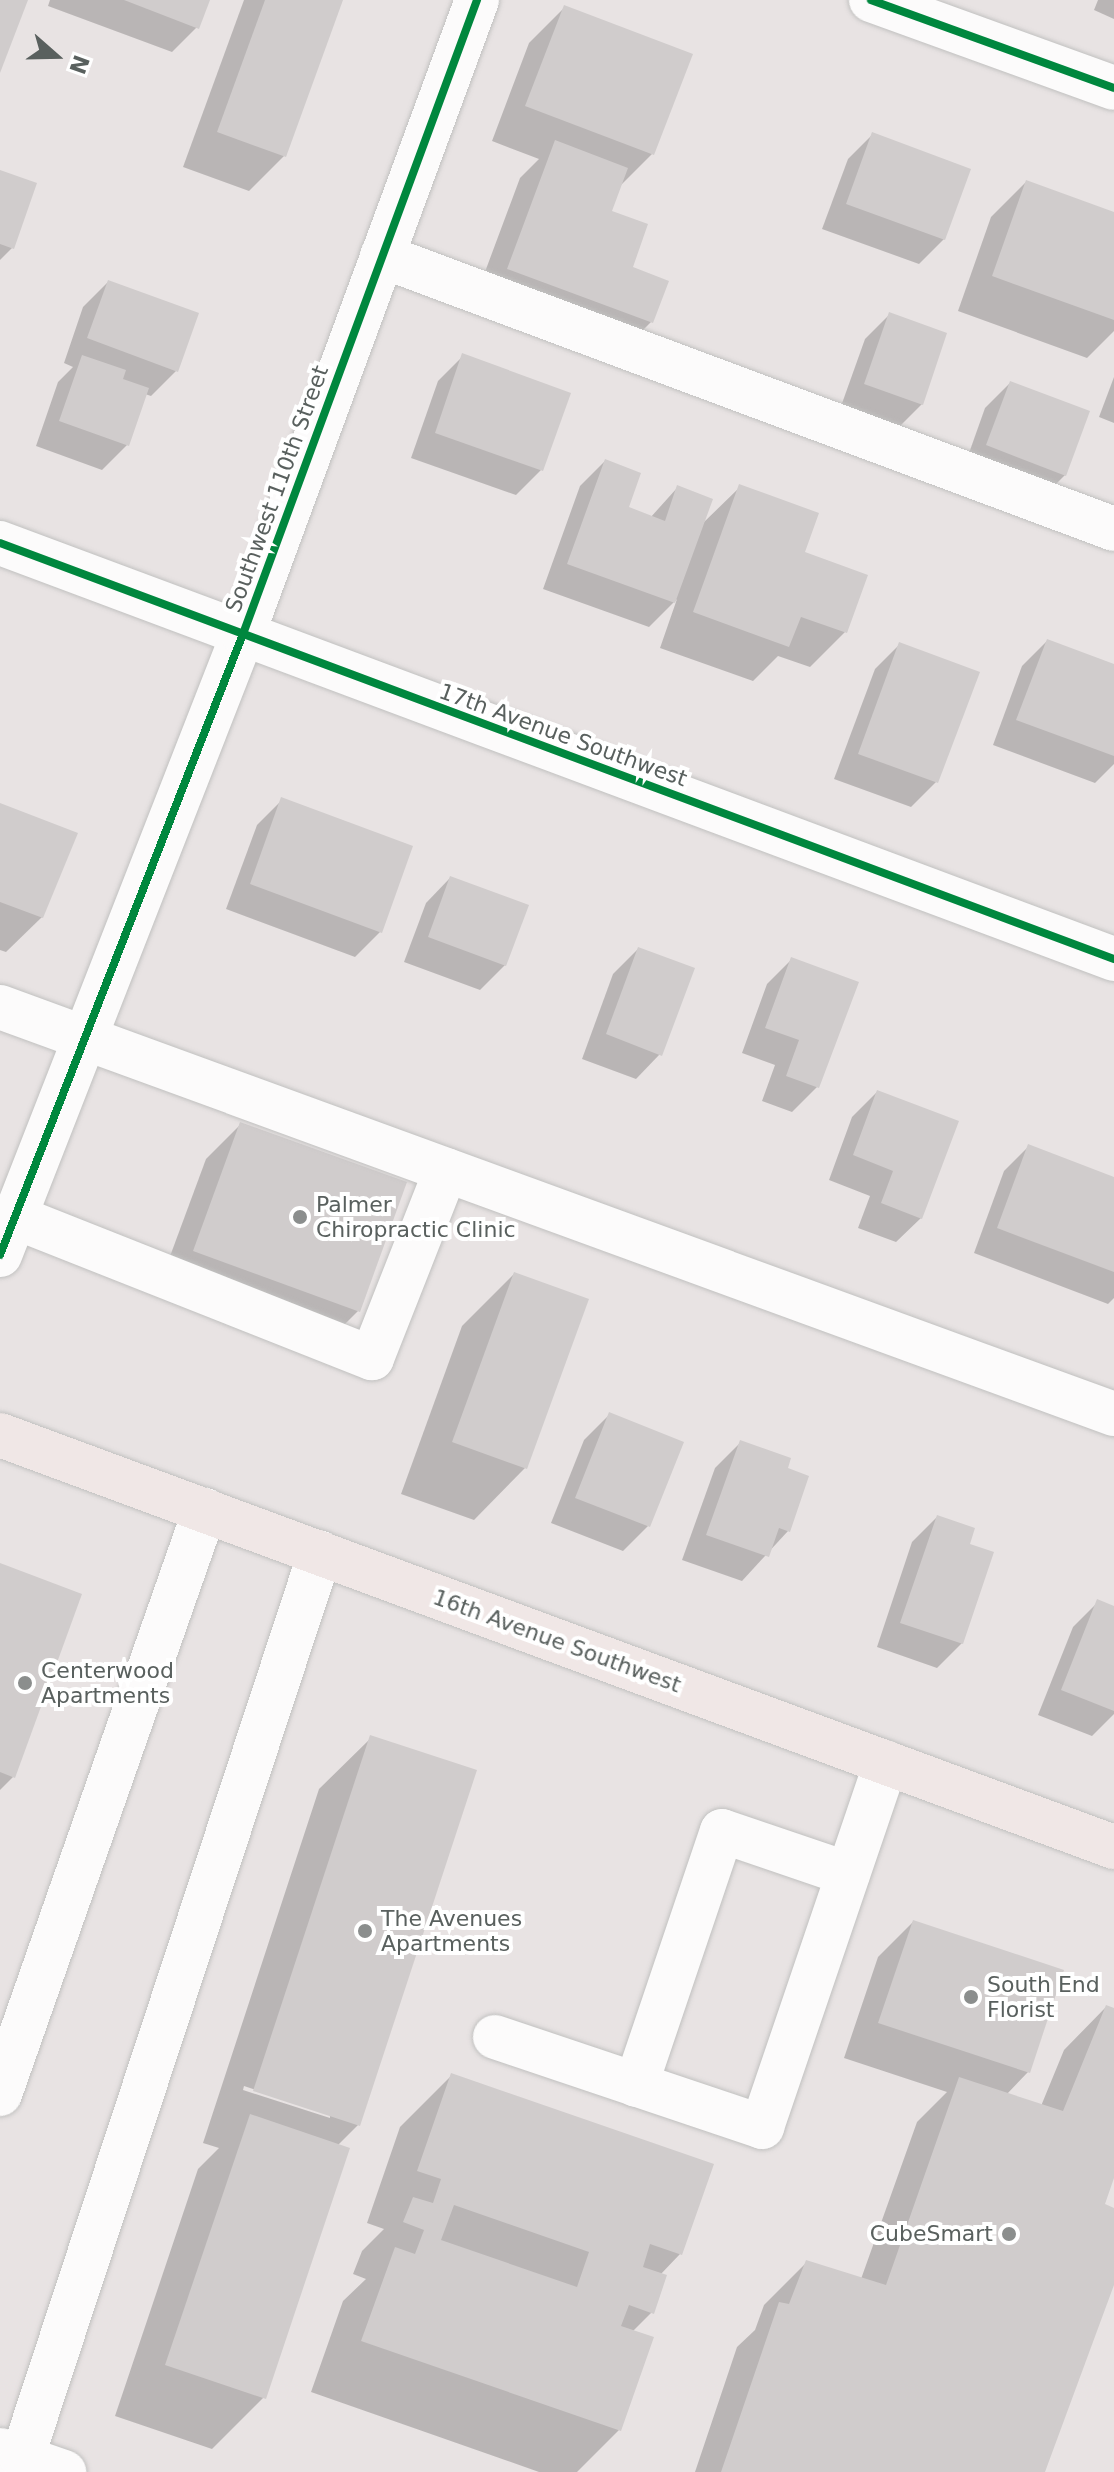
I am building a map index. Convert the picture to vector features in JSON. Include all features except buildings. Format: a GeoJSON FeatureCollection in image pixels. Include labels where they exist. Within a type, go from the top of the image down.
{"type":"FeatureCollection","features":[{"type":"Feature","properties":{"kind":"main road","name":"16th Avenue Southwest"},"geometry":{"type":"LineString","coordinates":[[0,1435],[1114,1847]]}},
{"type":"Feature","properties":{"kind":"street","name":"Southwest 110th Street"},"geometry":{"type":"LineString","coordinates":[[10,1212],[85,1038],[243,634],[477,0]]}},
{"type":"Feature","properties":{"kind":"street"},"geometry":{"type":"LineString","coordinates":[[871,0],[1114,88]]}},
{"type":"Feature","properties":{"kind":"street"},"geometry":{"type":"LineString","coordinates":[[382,256],[687,365],[1114,529]]}},
{"type":"Feature","properties":{"kind":"street","name":"17th Avenue Southwest"},"geometry":{"type":"LineString","coordinates":[[0,543],[1114,959]]}},
{"type":"Feature","properties":{"kind":"street"},"geometry":{"type":"LineString","coordinates":[[0,1007],[1114,1414]]}},
{"type":"Feature","properties":{"kind":"street"},"geometry":{"type":"LineString","coordinates":[[10,1212],[372,1358],[446,1170]]}},
{"type":"Feature","properties":{"kind":"street"},"geometry":{"type":"LineString","coordinates":[[0,2094],[205,1510]]}},
{"type":"Feature","properties":{"kind":"street"},"geometry":{"type":"LineString","coordinates":[[64,2472],[11,2454],[320,1553]]}},
{"type":"Feature","properties":{"kind":"street"},"geometry":{"type":"LineString","coordinates":[[495,2037],[762,2127],[886,1763]]}},
{"type":"Feature","properties":{"kind":"street"},"geometry":{"type":"LineString","coordinates":[[636,2085],[722,1831],[848,1874]]}},
{"type":"Feature","properties":{"kind":"cycle path"},"geometry":{"type":"LineString","coordinates":[[0,1255],[243,634],[477,0]]}},
{"type":"Feature","properties":{"kind":"cycle path"},"geometry":{"type":"LineString","coordinates":[[871,0],[1114,88]]}},
{"type":"Feature","properties":{"kind":"cycle path"},"geometry":{"type":"LineString","coordinates":[[0,543],[1114,959]]}},
{"type":"Feature","properties":{"kind":"place","name":"Palmer Chiropractic Clinic"},"geometry":{"type":"Point","coordinates":[300,1217]}},
{"type":"Feature","properties":{"kind":"place","name":"Centerwood Apartments"},"geometry":{"type":"Point","coordinates":[25,1683]}},
{"type":"Feature","properties":{"kind":"place","name":"The Avenues Apartments"},"geometry":{"type":"Point","coordinates":[365,1931]}},
{"type":"Feature","properties":{"kind":"place","name":"South End Florist"},"geometry":{"type":"Point","coordinates":[971,1997]}},
{"type":"Feature","properties":{"kind":"place","name":"CubeSmart"},"geometry":{"type":"Point","coordinates":[1009,2234]}}]}
